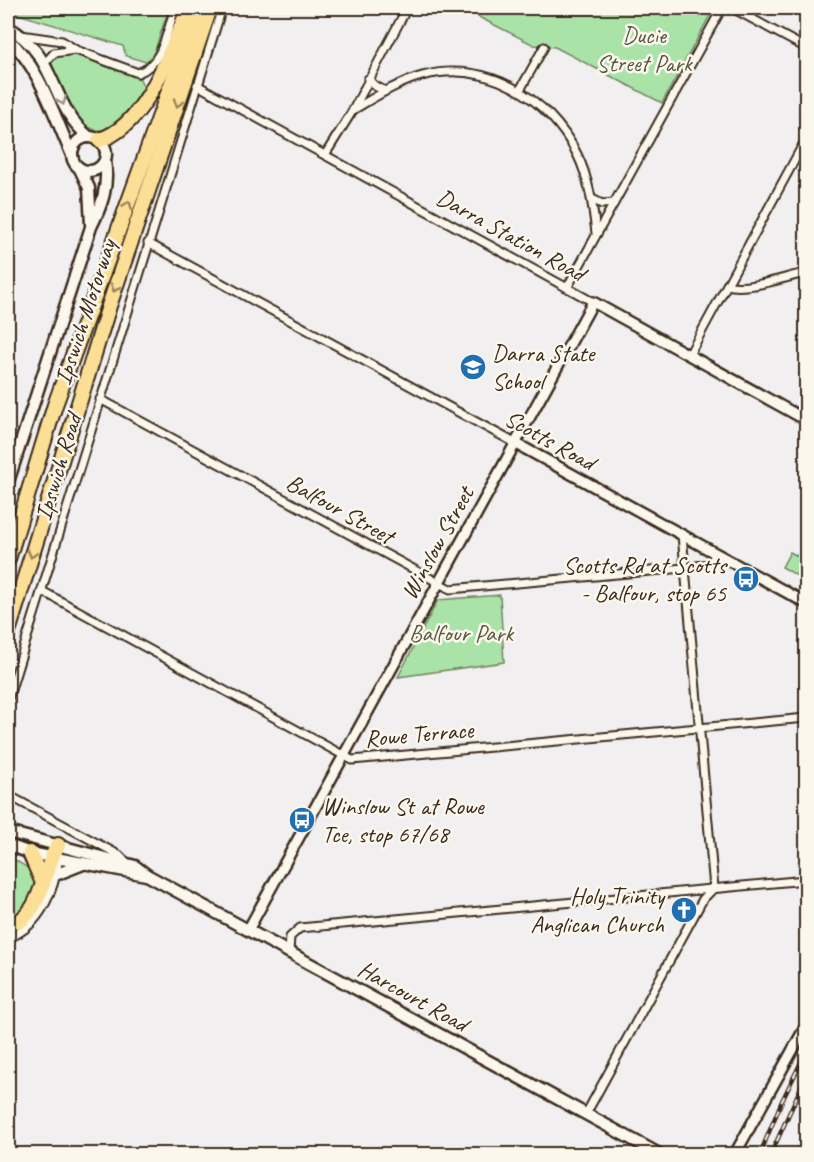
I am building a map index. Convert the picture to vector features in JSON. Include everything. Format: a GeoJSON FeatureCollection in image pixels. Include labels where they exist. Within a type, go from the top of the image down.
{"type":"FeatureCollection","features":[{"type":"Feature","properties":{"kind":"highway"},"geometry":{"type":"LineString","coordinates":[[94,138],[120,132],[144,100],[189,8]]}},
{"type":"Feature","properties":{"kind":"highway","name":"Ipswich Motorway"},"geometry":{"type":"LineString","coordinates":[[8,559],[55,405],[199,8]]}},
{"type":"Feature","properties":{"kind":"highway","name":"Ipswich Motorway"},"geometry":{"type":"LineString","coordinates":[[8,632],[109,306],[210,8]]}},
{"type":"Feature","properties":{"kind":"highway"},"geometry":{"type":"LineString","coordinates":[[30,853],[49,879]]}},
{"type":"Feature","properties":{"kind":"highway"},"geometry":{"type":"LineString","coordinates":[[8,927],[30,914],[49,879],[56,854]]}},
{"type":"Feature","properties":{"kind":"main road"},"geometry":{"type":"LineString","coordinates":[[8,27],[19,34],[44,61],[69,117],[106,149],[105,161],[92,171],[80,169],[39,81],[22,53],[8,39]]}},
{"type":"Feature","properties":{"kind":"main road"},"geometry":{"type":"LineString","coordinates":[[72,155],[75,145],[94,138]]}},
{"type":"Feature","properties":{"kind":"main road","name":"Ipswich Road"},"geometry":{"type":"LineString","coordinates":[[8,482],[91,227],[102,207],[105,189],[105,161]]}},
{"type":"Feature","properties":{"kind":"main road","name":"Ipswich Road"},"geometry":{"type":"LineString","coordinates":[[80,169],[89,188],[91,227]]}},
{"type":"Feature","properties":{"kind":"main road","name":"Harcourt Road"},"geometry":{"type":"LineString","coordinates":[[8,832],[56,854],[84,863],[147,875]]}},
{"type":"Feature","properties":{"kind":"main road","name":"Harcourt Road"},"geometry":{"type":"LineString","coordinates":[[8,845],[30,853],[56,854],[128,864],[141,869],[147,875],[659,1155]]}},
{"type":"Feature","properties":{"kind":"main road"},"geometry":{"type":"LineString","coordinates":[[49,879],[84,863]]}},
{"type":"Feature","properties":{"kind":"street"},"geometry":{"type":"LineString","coordinates":[[19,34],[62,41],[76,50],[138,74],[149,69],[156,61],[176,8]]}},
{"type":"Feature","properties":{"kind":"street","name":"Ipswich Road"},"geometry":{"type":"LineString","coordinates":[[8,699],[222,8]]}},
{"type":"Feature","properties":{"kind":"street"},"geometry":{"type":"LineString","coordinates":[[325,155],[353,110],[406,8]]}},
{"type":"Feature","properties":{"kind":"street"},"geometry":{"type":"LineString","coordinates":[[567,288],[722,8]]}},
{"type":"Feature","properties":{"kind":"street"},"geometry":{"type":"LineString","coordinates":[[732,8],[807,48]]}},
{"type":"Feature","properties":{"kind":"street"},"geometry":{"type":"LineString","coordinates":[[520,90],[544,47]]}},
{"type":"Feature","properties":{"kind":"street"},"geometry":{"type":"LineString","coordinates":[[39,81],[44,61],[54,53],[76,50]]}},
{"type":"Feature","properties":{"kind":"street"},"geometry":{"type":"LineString","coordinates":[[353,110],[385,91],[424,75],[475,74],[520,90],[536,102],[564,132],[578,155],[592,199],[596,233]]}},
{"type":"Feature","properties":{"kind":"street"},"geometry":{"type":"LineString","coordinates":[[368,79],[385,91]]}},
{"type":"Feature","properties":{"kind":"street","name":"Darra Station Road"},"geometry":{"type":"LineString","coordinates":[[197,85],[807,420]]}},
{"type":"Feature","properties":{"kind":"street"},"geometry":{"type":"LineString","coordinates":[[689,355],[807,139]]}},
{"type":"Feature","properties":{"kind":"street"},"geometry":{"type":"LineString","coordinates":[[592,199],[602,204],[614,203]]}},
{"type":"Feature","properties":{"kind":"street","name":"Scotts Road"},"geometry":{"type":"LineString","coordinates":[[148,243],[807,603]]}},
{"type":"Feature","properties":{"kind":"street"},"geometry":{"type":"LineString","coordinates":[[727,285],[737,288],[807,273]]}},
{"type":"Feature","properties":{"kind":"street","name":"Winslow Street"},"geometry":{"type":"LineString","coordinates":[[248,930],[593,302]]}},
{"type":"Feature","properties":{"kind":"street","name":"Balfour Street"},"geometry":{"type":"LineString","coordinates":[[100,399],[450,590],[684,568],[709,564],[716,554]]}},
{"type":"Feature","properties":{"kind":"street"},"geometry":{"type":"LineString","coordinates":[[682,535],[714,888]]}},
{"type":"Feature","properties":{"kind":"street","name":"Rowe Terrace"},"geometry":{"type":"LineString","coordinates":[[42,591],[352,760],[807,718]]}},
{"type":"Feature","properties":{"kind":"street","name":"Harcourt Road"},"geometry":{"type":"LineString","coordinates":[[8,795],[119,855],[128,864]]}},
{"type":"Feature","properties":{"kind":"street"},"geometry":{"type":"LineString","coordinates":[[8,938],[23,932],[40,914],[49,879]]}},
{"type":"Feature","properties":{"kind":"street"},"geometry":{"type":"LineString","coordinates":[[289,952],[290,937],[300,928],[807,880]]}},
{"type":"Feature","properties":{"kind":"street"},"geometry":{"type":"LineString","coordinates":[[586,1114],[703,899],[714,888]]}},
{"type":"Feature","properties":{"kind":"street"},"geometry":{"type":"LineString","coordinates":[[735,1155],[769,1089],[807,1026]]}},
{"type":"Feature","properties":{"kind":"street"},"geometry":{"type":"LineString","coordinates":[[800,1155],[807,1138]]}},
{"type":"Feature","properties":{"kind":"green space"},"geometry":{"type":"Polygon","coordinates":[[[8,8],[169,8],[153,56],[146,62],[126,56],[123,46],[8,11],[8,8]]]}},
{"type":"Feature","properties":{"kind":"green space","name":"Ducie Street Park"},"geometry":{"type":"Polygon","coordinates":[[[461,8],[714,8],[662,103],[555,47],[534,45],[461,8]]]}},
{"type":"Feature","properties":{"kind":"green space"},"geometry":{"type":"Polygon","coordinates":[[[69,52],[140,79],[144,88],[127,112],[113,126],[100,130],[89,127],[69,102],[51,62],[59,55],[69,52]]]}},
{"type":"Feature","properties":{"kind":"green space"},"geometry":{"type":"Polygon","coordinates":[[[790,552],[806,561],[806,581],[782,567],[790,552]]]}},
{"type":"Feature","properties":{"kind":"green space","name":"Balfour Park"},"geometry":{"type":"Polygon","coordinates":[[[500,595],[504,662],[398,677],[438,600],[500,595]]]}},
{"type":"Feature","properties":{"kind":"green space"},"geometry":{"type":"Polygon","coordinates":[[[8,857],[30,870],[35,880],[35,887],[26,907],[8,918],[8,857]]]}},
{"type":"Feature","properties":{"kind":"railway"},"geometry":{"type":"LineString","coordinates":[[760,1154],[781,1103],[806,1052]]}},
{"type":"Feature","properties":{"kind":"railway"},"geometry":{"type":"LineString","coordinates":[[771,1154],[806,1076]]}},
{"type":"Feature","properties":{"kind":"place","name":"Darra State School"},"geometry":{"type":"Point","coordinates":[473,367]}},
{"type":"Feature","properties":{"kind":"place","name":"Scotts Rd at Scotts - Balfour, stop 65"},"geometry":{"type":"Point","coordinates":[746,579]}},
{"type":"Feature","properties":{"kind":"place","name":"Winslow St at Rowe Tce, stop 67/68"},"geometry":{"type":"Point","coordinates":[302,820]}},
{"type":"Feature","properties":{"kind":"place","name":"Holy Trinity Anglican Church"},"geometry":{"type":"Point","coordinates":[684,910]}}]}
